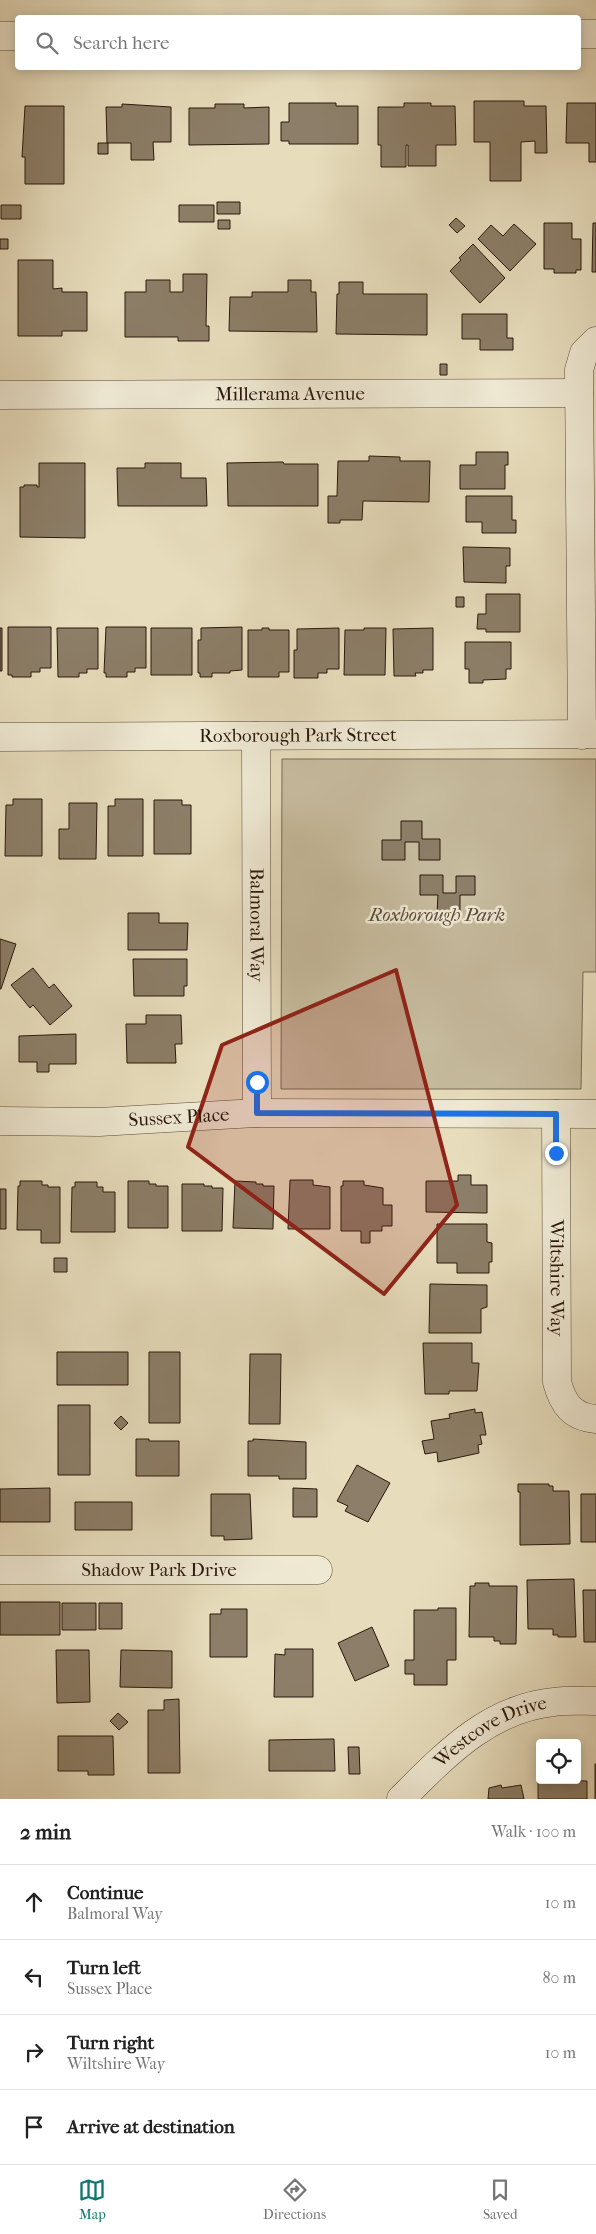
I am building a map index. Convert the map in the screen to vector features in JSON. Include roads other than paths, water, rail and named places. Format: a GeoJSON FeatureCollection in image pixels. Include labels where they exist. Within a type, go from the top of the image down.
{"type":"FeatureCollection","features":[{"type":"Feature","properties":{"kind":"street"},"geometry":{"type":"LineString","coordinates":[[581,34],[596,34]]}},
{"type":"Feature","properties":{"kind":"street"},"geometry":{"type":"LineString","coordinates":[[0,36],[15,36]]}},
{"type":"Feature","properties":{"kind":"street"},"geometry":{"type":"LineString","coordinates":[[589,735],[579,393],[580,361],[584,353],[596,341]]}},
{"type":"Feature","properties":{"kind":"street","name":"Millerama Avenue"},"geometry":{"type":"LineString","coordinates":[[0,395],[579,393]]}},
{"type":"Feature","properties":{"kind":"street","name":"Roxborough Park Street"},"geometry":{"type":"LineString","coordinates":[[0,737],[589,735]]}},
{"type":"Feature","properties":{"kind":"street","name":"Balmoral Way"},"geometry":{"type":"LineString","coordinates":[[256,736],[257,1113]]}},
{"type":"Feature","properties":{"kind":"street","name":"Sussex Place"},"geometry":{"type":"LineString","coordinates":[[0,1122],[99,1122],[257,1113],[596,1114]]}},
{"type":"Feature","properties":{"kind":"street","name":"Wiltshire Way"},"geometry":{"type":"LineString","coordinates":[[556,1114],[557,1382],[567,1407],[577,1414],[596,1419]]}},
{"type":"Feature","properties":{"kind":"street","name":"Shadow Park Drive"},"geometry":{"type":"LineString","coordinates":[[0,1570],[318,1570]]}},
{"type":"Feature","properties":{"kind":"street","name":"Westcove Drive"},"geometry":{"type":"LineString","coordinates":[[401,1799],[464,1740],[506,1715],[553,1702],[596,1701]]}},
{"type":"Feature","properties":{"kind":"park label","name":"Roxborough Park"},"geometry":{"type":"Point","coordinates":[437,915]}}]}
